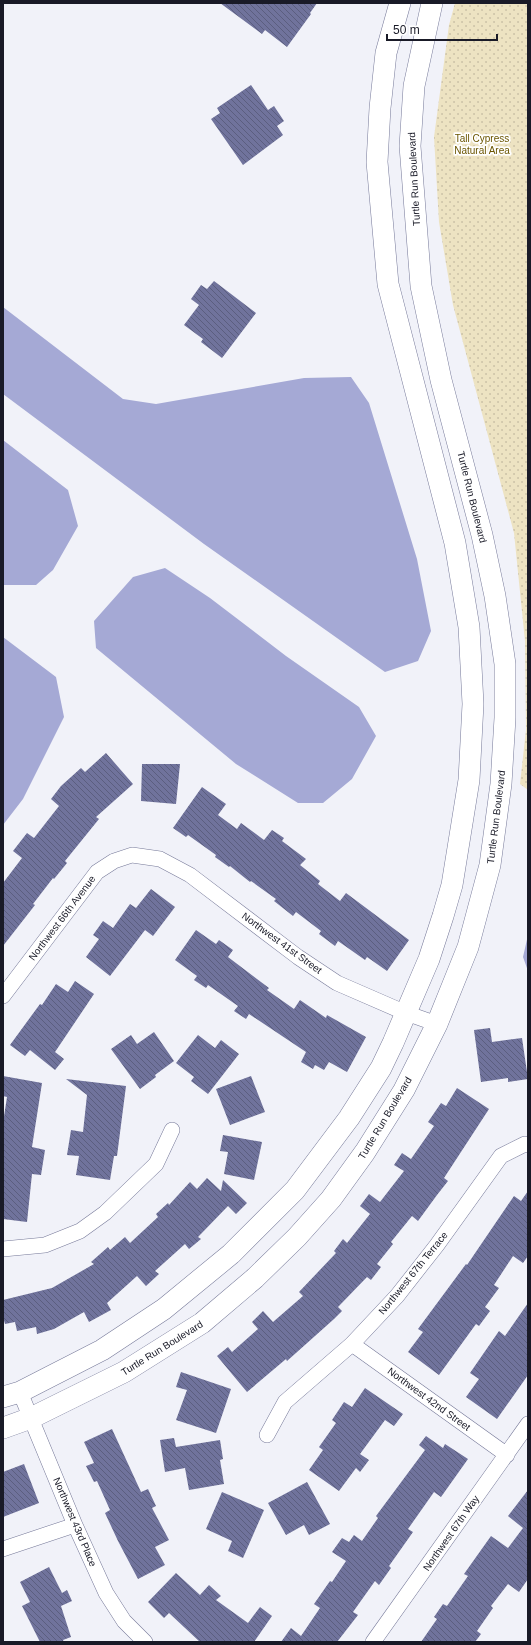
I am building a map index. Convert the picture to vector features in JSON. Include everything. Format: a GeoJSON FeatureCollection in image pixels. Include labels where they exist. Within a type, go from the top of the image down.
{"type":"FeatureCollection","features":[{"type":"Feature","properties":{"kind":"street"},"geometry":{"type":"LineString","coordinates":[[12,1395],[102,1350],[164,1309],[231,1254],[295,1190],[349,1118],[381,1068],[430,959],[452,885],[469,780],[473,704],[469,627],[455,543],[414,388],[387,276],[376,162],[386,53],[400,3]]}},
{"type":"Feature","properties":{"kind":"street","name":"Turtle Run Boulevard"},"geometry":{"type":"LineString","coordinates":[[3,1428],[31,1418],[124,1372],[202,1323],[255,1278],[297,1237],[330,1199],[365,1152],[404,1090],[437,1024],[468,947],[490,865],[501,784],[505,718],[504,664],[495,596],[482,535],[441,380],[421,286],[410,146],[414,86],[432,3]]}},
{"type":"Feature","properties":{"kind":"street","name":"Northwest 41st Street"},"geometry":{"type":"LineString","coordinates":[[132,856],[160,859],[190,875],[298,957],[337,983],[406,1013],[437,1024]]}},
{"type":"Feature","properties":{"kind":"street","name":"Northwest 66th Avenue"},"geometry":{"type":"LineString","coordinates":[[3,996],[97,872],[114,861],[132,856]]}},
{"type":"Feature","properties":{"kind":"street"},"geometry":{"type":"LineString","coordinates":[[3,1249],[45,1245],[80,1231],[105,1213],[156,1164],[172,1130]]}},
{"type":"Feature","properties":{"kind":"street","name":"Northwest 67th Terrace"},"geometry":{"type":"LineString","coordinates":[[267,1435],[285,1402],[352,1344],[397,1296],[437,1245],[501,1156],[526,1144]]}},
{"type":"Feature","properties":{"kind":"street","name":"Northwest 42nd Street"},"geometry":{"type":"LineString","coordinates":[[352,1344],[507,1455]]}},
{"type":"Feature","properties":{"kind":"street","name":"Northwest 43rd Place"},"geometry":{"type":"LineString","coordinates":[[12,1395],[31,1418],[75,1524],[106,1593],[124,1621],[145,1642]]}},
{"type":"Feature","properties":{"kind":"street","name":"Northwest 67th Way"},"geometry":{"type":"LineString","coordinates":[[373,1642],[528,1424]]}},
{"type":"Feature","properties":{"kind":"street"},"geometry":{"type":"LineString","coordinates":[[3,1549],[75,1524]]}},
{"type":"Feature","properties":{"kind":"green space","name":"Tall Cypress Natural Area"},"geometry":{"type":"Polygon","coordinates":[[[455,3],[528,3],[528,790],[520,784],[526,730],[525,641],[514,533],[453,305],[439,222],[434,137],[449,25],[455,3]]]}},
{"type":"Feature","properties":{"kind":"water"},"geometry":{"type":"Polygon","coordinates":[[[3,307],[123,399],[156,404],[304,378],[351,377],[369,403],[417,559],[431,631],[418,661],[385,672],[204,544],[3,394],[3,307]]]}},
{"type":"Feature","properties":{"kind":"water"},"geometry":{"type":"Polygon","coordinates":[[[3,440],[68,490],[78,526],[53,570],[36,585],[3,585],[3,440]]]}},
{"type":"Feature","properties":{"kind":"water"},"geometry":{"type":"Polygon","coordinates":[[[165,568],[210,598],[286,656],[359,707],[376,736],[352,779],[323,803],[298,803],[236,764],[96,648],[94,621],[133,577],[165,568]]]}},
{"type":"Feature","properties":{"kind":"water"},"geometry":{"type":"Polygon","coordinates":[[[3,637],[56,677],[64,717],[23,799],[3,825],[3,637]]]}},
{"type":"Feature","properties":{"kind":"water"},"geometry":{"type":"Polygon","coordinates":[[[528,935],[528,971],[523,957],[528,935]]]}},
{"type":"Feature","properties":{"kind":"building"},"geometry":{"type":"Polygon","coordinates":[[[220,3],[317,3],[310,13],[311,14],[287,47],[265,30],[262,34],[220,3]]]}},
{"type":"Feature","properties":{"kind":"building"},"geometry":{"type":"Polygon","coordinates":[[[251,85],[268,110],[274,106],[284,121],[277,126],[283,135],[243,165],[211,119],[220,113],[217,108],[251,85]]]}},
{"type":"Feature","properties":{"kind":"building"},"geometry":{"type":"Polygon","coordinates":[[[214,281],[256,313],[222,358],[201,342],[203,339],[184,325],[199,305],[191,299],[201,285],[207,289],[214,281]]]}},
{"type":"Feature","properties":{"kind":"building"},"geometry":{"type":"Polygon","coordinates":[[[106,753],[133,784],[96,817],[99,819],[65,861],[67,863],[54,879],[53,878],[33,904],[35,905],[3,946],[3,883],[22,858],[13,851],[27,833],[34,838],[59,806],[51,799],[61,786],[81,768],[85,772],[106,753]]]}},
{"type":"Feature","properties":{"kind":"building"},"geometry":{"type":"Polygon","coordinates":[[[142,764],[180,764],[176,804],[141,801],[142,764]]]}},
{"type":"Feature","properties":{"kind":"building"},"geometry":{"type":"Polygon","coordinates":[[[202,787],[226,804],[218,815],[237,829],[241,823],[264,840],[272,830],[284,838],[282,841],[306,859],[300,865],[320,881],[318,884],[340,901],[346,893],[409,940],[387,971],[367,957],[365,960],[338,941],[335,946],[319,934],[321,931],[296,912],[293,916],[274,901],[276,899],[215,857],[216,855],[188,835],[186,837],[173,828],[202,787]]]}},
{"type":"Feature","properties":{"kind":"building"},"geometry":{"type":"Polygon","coordinates":[[[151,889],[175,907],[153,936],[145,930],[110,976],[86,957],[99,939],[93,935],[103,921],[113,928],[130,904],[136,908],[151,889]]]}},
{"type":"Feature","properties":{"kind":"building"},"geometry":{"type":"Polygon","coordinates":[[[196,930],[216,944],[219,940],[233,950],[228,957],[269,988],[267,990],[294,1009],[300,1000],[326,1018],[327,1015],[366,1037],[347,1072],[329,1062],[324,1070],[315,1065],[313,1069],[301,1062],[306,1052],[249,1014],[246,1019],[234,1011],[238,1006],[208,985],[206,988],[194,980],[197,976],[175,960],[196,930]]]}},
{"type":"Feature","properties":{"kind":"building"},"geometry":{"type":"Polygon","coordinates":[[[75,981],[94,994],[55,1052],[64,1059],[55,1070],[30,1050],[25,1056],[10,1045],[40,1004],[42,1005],[56,984],[68,992],[75,981]]]}},
{"type":"Feature","properties":{"kind":"building"},"geometry":{"type":"Polygon","coordinates":[[[490,1028],[492,1042],[522,1038],[528,1079],[508,1082],[508,1078],[481,1082],[474,1030],[490,1028]]]}},
{"type":"Feature","properties":{"kind":"building"},"geometry":{"type":"Polygon","coordinates":[[[154,1032],[174,1061],[155,1075],[156,1077],[140,1089],[111,1049],[131,1035],[137,1044],[154,1032]]]}},
{"type":"Feature","properties":{"kind":"building"},"geometry":{"type":"Polygon","coordinates":[[[198,1035],[215,1048],[221,1040],[239,1054],[208,1094],[191,1081],[194,1077],[176,1063],[198,1035]]]}},
{"type":"Feature","properties":{"kind":"building"},"geometry":{"type":"Polygon","coordinates":[[[3,1076],[42,1083],[32,1147],[45,1150],[41,1175],[32,1174],[27,1222],[3,1219],[3,1123],[7,1097],[3,1096],[3,1076]]]}},
{"type":"Feature","properties":{"kind":"building"},"geometry":{"type":"Polygon","coordinates":[[[251,1076],[265,1112],[230,1125],[216,1089],[251,1076]]]}},
{"type":"Feature","properties":{"kind":"building"},"geometry":{"type":"Polygon","coordinates":[[[66,1079],[126,1086],[117,1156],[114,1156],[110,1180],[76,1175],[79,1156],[67,1155],[71,1130],[83,1132],[87,1095],[66,1079]]]}},
{"type":"Feature","properties":{"kind":"building"},"geometry":{"type":"Polygon","coordinates":[[[457,1088],[489,1109],[444,1178],[448,1181],[418,1221],[412,1216],[391,1242],[393,1244],[377,1264],[381,1267],[371,1280],[367,1277],[338,1307],[342,1311],[287,1361],[286,1359],[247,1392],[217,1356],[228,1347],[232,1352],[258,1329],[252,1322],[263,1311],[273,1322],[303,1296],[299,1292],[336,1253],[334,1251],[343,1239],[347,1243],[370,1214],[360,1206],[369,1194],[380,1202],[404,1171],[394,1165],[402,1153],[411,1159],[434,1126],[428,1122],[441,1103],[446,1106],[457,1088]]]}},
{"type":"Feature","properties":{"kind":"building"},"geometry":{"type":"Polygon","coordinates":[[[223,1135],[262,1142],[254,1180],[224,1174],[228,1152],[220,1151],[223,1135]]]}},
{"type":"Feature","properties":{"kind":"building"},"geometry":{"type":"Polygon","coordinates":[[[207,1178],[221,1191],[223,1180],[247,1203],[236,1214],[228,1206],[198,1237],[201,1239],[189,1249],[185,1244],[155,1271],[159,1274],[146,1286],[137,1276],[107,1303],[111,1310],[89,1322],[84,1312],[54,1329],[37,1334],[36,1327],[17,1331],[15,1322],[5,1324],[3,1317],[3,1300],[52,1288],[94,1264],[91,1262],[108,1247],[110,1250],[125,1237],[130,1243],[158,1217],[156,1214],[168,1203],[169,1205],[190,1182],[197,1189],[207,1178]]]}},
{"type":"Feature","properties":{"kind":"building"},"geometry":{"type":"Polygon","coordinates":[[[528,1191],[528,1256],[523,1263],[513,1256],[494,1285],[499,1288],[485,1307],[490,1311],[479,1326],[476,1324],[439,1375],[408,1352],[423,1332],[418,1329],[466,1264],[467,1265],[514,1196],[521,1201],[528,1191]]]}},
{"type":"Feature","properties":{"kind":"building"},"geometry":{"type":"Polygon","coordinates":[[[528,1303],[528,1375],[497,1419],[466,1397],[479,1379],[470,1373],[499,1331],[505,1336],[528,1303]]]}},
{"type":"Feature","properties":{"kind":"building"},"geometry":{"type":"Polygon","coordinates":[[[181,1372],[231,1389],[216,1433],[176,1420],[187,1390],[176,1387],[181,1372]]]}},
{"type":"Feature","properties":{"kind":"building"},"geometry":{"type":"Polygon","coordinates":[[[365,1388],[403,1414],[394,1426],[385,1420],[360,1454],[369,1460],[360,1472],[356,1468],[339,1491],[309,1470],[323,1450],[319,1447],[336,1423],[332,1420],[344,1402],[352,1407],[365,1388]]]}},
{"type":"Feature","properties":{"kind":"building"},"geometry":{"type":"Polygon","coordinates":[[[112,1429],[141,1492],[148,1489],[156,1506],[152,1508],[169,1540],[155,1547],[165,1565],[138,1579],[105,1513],[110,1510],[97,1481],[94,1482],[86,1466],[94,1463],[84,1442],[112,1429]]]}},
{"type":"Feature","properties":{"kind":"building"},"geometry":{"type":"Polygon","coordinates":[[[426,1436],[443,1448],[445,1444],[468,1459],[441,1497],[434,1492],[408,1529],[413,1532],[389,1566],[391,1568],[379,1585],[375,1581],[353,1612],[358,1615],[337,1642],[281,1642],[291,1628],[301,1636],[320,1608],[314,1604],[330,1581],[332,1582],[346,1561],[332,1552],[342,1538],[349,1542],[354,1535],[362,1541],[378,1518],[376,1516],[425,1450],[419,1445],[426,1436]]]}},
{"type":"Feature","properties":{"kind":"building"},"geometry":{"type":"Polygon","coordinates":[[[174,1438],[176,1447],[220,1440],[223,1459],[220,1460],[224,1484],[189,1490],[185,1468],[165,1472],[160,1440],[174,1438]]]}},
{"type":"Feature","properties":{"kind":"building"},"geometry":{"type":"Polygon","coordinates":[[[24,1464],[39,1503],[3,1517],[3,1472],[24,1464]]]}},
{"type":"Feature","properties":{"kind":"building"},"geometry":{"type":"Polygon","coordinates":[[[307,1482],[330,1524],[309,1535],[304,1525],[286,1535],[268,1503],[307,1482]]]}},
{"type":"Feature","properties":{"kind":"building"},"geometry":{"type":"Polygon","coordinates":[[[528,1490],[528,1579],[519,1592],[508,1584],[491,1606],[493,1608],[477,1631],[481,1634],[475,1642],[421,1642],[437,1619],[434,1617],[443,1604],[447,1606],[468,1576],[464,1574],[491,1536],[508,1548],[523,1528],[508,1516],[528,1490]]]}},
{"type":"Feature","properties":{"kind":"building"},"geometry":{"type":"Polygon","coordinates":[[[222,1492],[264,1510],[243,1558],[228,1551],[232,1541],[206,1529],[222,1492]]]}},
{"type":"Feature","properties":{"kind":"building"},"geometry":{"type":"Polygon","coordinates":[[[49,1567],[62,1593],[67,1590],[72,1601],[61,1606],[71,1637],[63,1640],[64,1642],[40,1642],[22,1606],[30,1602],[20,1582],[49,1567]]]}},
{"type":"Feature","properties":{"kind":"building"},"geometry":{"type":"Polygon","coordinates":[[[176,1573],[200,1595],[209,1585],[221,1596],[216,1600],[248,1623],[260,1607],[272,1616],[254,1642],[200,1642],[169,1613],[164,1618],[148,1602],[176,1573]]]}}]}
